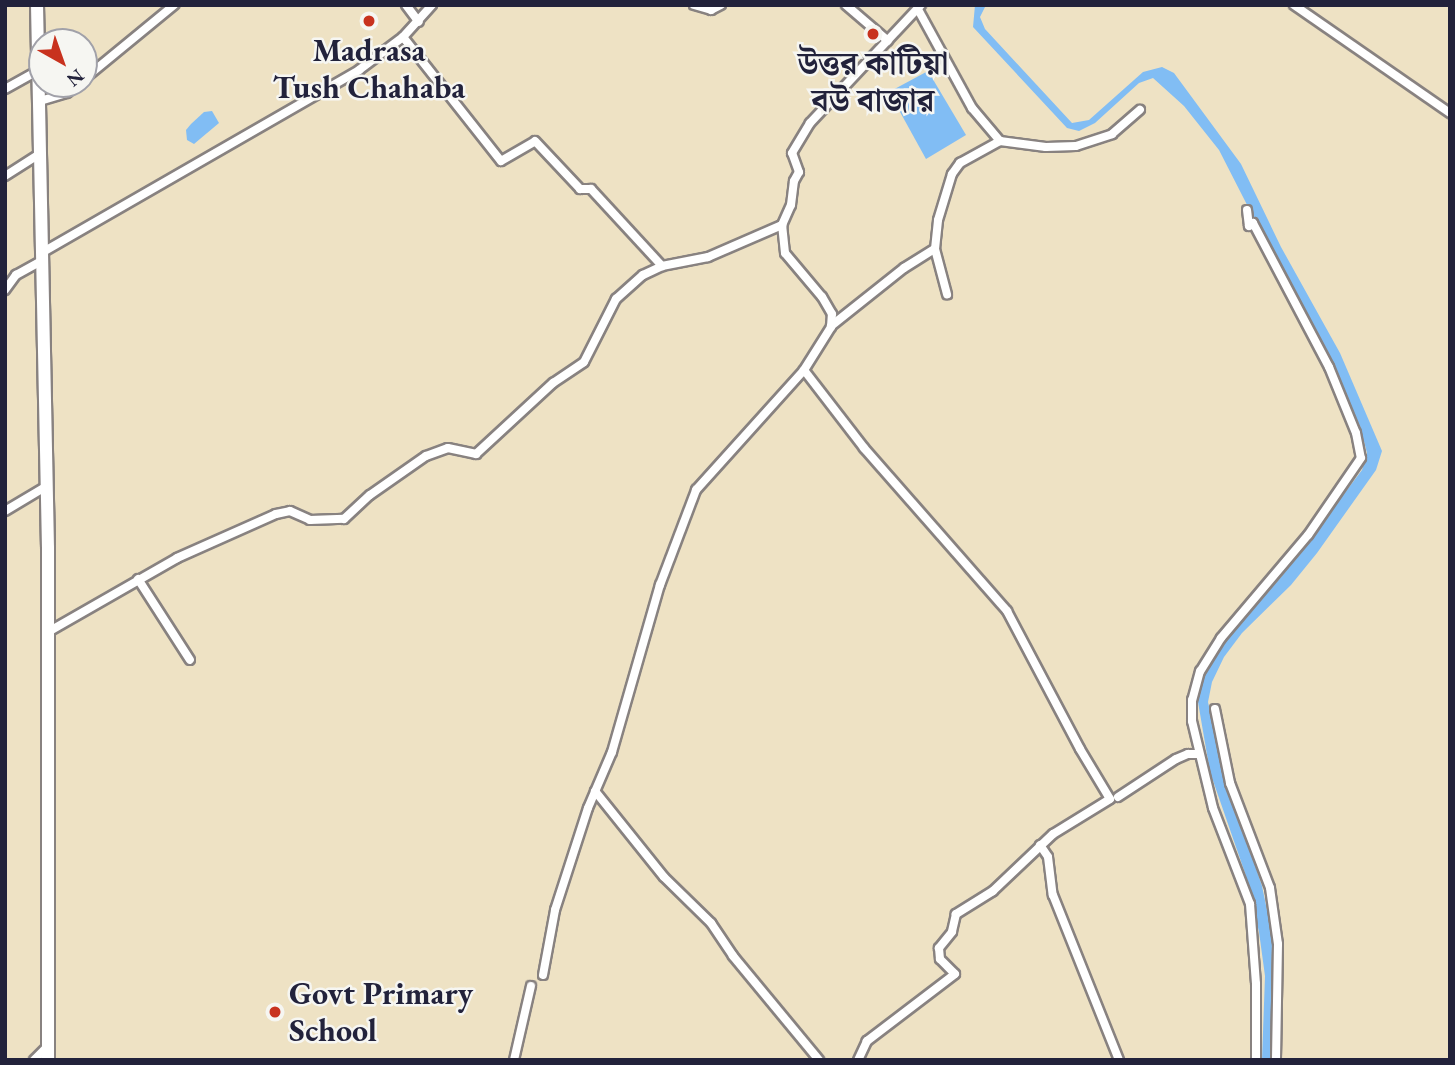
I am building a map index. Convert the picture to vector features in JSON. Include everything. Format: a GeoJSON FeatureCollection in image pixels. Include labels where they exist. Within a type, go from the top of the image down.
{"type":"FeatureCollection","features":[{"type":"Feature","properties":{"kind":"highway"},"geometry":{"type":"LineString","coordinates":[[37,5],[38,28]]}},
{"type":"Feature","properties":{"kind":"highway"},"geometry":{"type":"LineString","coordinates":[[40,98],[47,486],[48,1053]]}},
{"type":"Feature","properties":{"kind":"street"},"geometry":{"type":"LineString","coordinates":[[98,67],[174,5]]}},
{"type":"Feature","properties":{"kind":"street"},"geometry":{"type":"LineString","coordinates":[[406,5],[419,22]]}},
{"type":"Feature","properties":{"kind":"street"},"geometry":{"type":"LineString","coordinates":[[5,290],[16,275],[44,256],[328,89],[403,37],[432,5]]}},
{"type":"Feature","properties":{"kind":"street"},"geometry":{"type":"LineString","coordinates":[[694,5],[711,10],[721,5]]}},
{"type":"Feature","properties":{"kind":"street"},"geometry":{"type":"LineString","coordinates":[[846,5],[888,41]]}},
{"type":"Feature","properties":{"kind":"street"},"geometry":{"type":"LineString","coordinates":[[1294,5],[1450,113]]}},
{"type":"Feature","properties":{"kind":"street"},"geometry":{"type":"LineString","coordinates":[[831,327],[832,314],[822,297],[785,253],[782,225],[792,205],[794,181],[799,172],[792,153],[801,135],[900,25],[920,8],[972,108],[1000,141]]}},
{"type":"Feature","properties":{"kind":"street"},"geometry":{"type":"LineString","coordinates":[[403,37],[500,161],[535,141],[580,189],[591,189],[662,265]]}},
{"type":"Feature","properties":{"kind":"street"},"geometry":{"type":"LineString","coordinates":[[5,89],[28,76]]}},
{"type":"Feature","properties":{"kind":"street"},"geometry":{"type":"LineString","coordinates":[[40,101],[50,98]]}},
{"type":"Feature","properties":{"kind":"street"},"geometry":{"type":"LineString","coordinates":[[947,294],[935,249],[938,220],[952,174],[960,163],[1000,141],[1046,147],[1076,146],[1112,134],[1140,110]]}},
{"type":"Feature","properties":{"kind":"street"},"geometry":{"type":"LineString","coordinates":[[5,176],[41,153]]}},
{"type":"Feature","properties":{"kind":"street"},"geometry":{"type":"LineString","coordinates":[[1247,210],[1249,226],[1253,223],[1329,367],[1356,433],[1361,458],[1308,535],[1221,638],[1200,671],[1192,700],[1192,722],[1213,808],[1250,904],[1255,955],[1256,1060]]}},
{"type":"Feature","properties":{"kind":"street"},"geometry":{"type":"LineString","coordinates":[[48,632],[177,558],[276,514],[290,511],[310,520],[344,519],[370,495],[426,456],[448,448],[476,454],[553,383],[584,362],[616,299],[643,275],[662,265],[708,257],[782,225]]}},
{"type":"Feature","properties":{"kind":"street"},"geometry":{"type":"LineString","coordinates":[[543,975],[555,910],[595,791],[612,752],[621,711],[660,584],[696,490],[804,370],[831,327],[904,268],[935,249]]}},
{"type":"Feature","properties":{"kind":"street"},"geometry":{"type":"LineString","coordinates":[[804,370],[864,448],[1007,611],[1080,749],[1110,799],[1040,845],[993,891],[956,914],[951,932],[939,948],[945,967],[955,974],[867,1041],[858,1060]]}},
{"type":"Feature","properties":{"kind":"street"},"geometry":{"type":"LineString","coordinates":[[5,511],[47,486]]}},
{"type":"Feature","properties":{"kind":"street"},"geometry":{"type":"LineString","coordinates":[[138,579],[190,660]]}},
{"type":"Feature","properties":{"kind":"street"},"geometry":{"type":"LineString","coordinates":[[1215,709],[1230,783],[1270,888],[1278,944],[1276,1060]]}},
{"type":"Feature","properties":{"kind":"street"},"geometry":{"type":"LineString","coordinates":[[1118,797],[1176,759],[1188,754],[1199,754]]}},
{"type":"Feature","properties":{"kind":"street"},"geometry":{"type":"LineString","coordinates":[[595,791],[664,877],[710,923],[733,956],[819,1060]]}},
{"type":"Feature","properties":{"kind":"street"},"geometry":{"type":"LineString","coordinates":[[1040,845],[1048,857],[1053,895],[1119,1060]]}},
{"type":"Feature","properties":{"kind":"street"},"geometry":{"type":"LineString","coordinates":[[514,1060],[531,986]]}},
{"type":"Feature","properties":{"kind":"street"},"geometry":{"type":"LineString","coordinates":[[34,1060],[48,1053]]}},
{"type":"Feature","properties":{"kind":"water"},"geometry":{"type":"Polygon","coordinates":[[[975,5],[986,5],[980,17],[985,29],[1072,123],[1089,120],[1143,72],[1162,67],[1174,73],[1241,164],[1281,247],[1340,353],[1382,451],[1376,470],[1317,553],[1291,585],[1242,633],[1224,657],[1212,682],[1208,702],[1222,766],[1262,886],[1272,934],[1271,1060],[1262,1060],[1265,976],[1259,932],[1245,873],[1210,772],[1198,702],[1203,678],[1219,647],[1282,576],[1362,470],[1367,453],[1360,426],[1219,150],[1184,106],[1153,78],[1139,83],[1095,123],[1079,131],[1067,128],[973,27],[975,5]]]}},
{"type":"Feature","properties":{"kind":"water"},"geometry":{"type":"Polygon","coordinates":[[[928,71],[966,135],[926,159],[889,92],[928,71]]]}},
{"type":"Feature","properties":{"kind":"water"},"geometry":{"type":"Polygon","coordinates":[[[212,111],[219,123],[194,144],[187,140],[186,130],[191,124],[204,112],[212,111]]]}},
{"type":"Feature","properties":{"kind":"place","name":"Madrasa Tush Chahaba"},"geometry":{"type":"Point","coordinates":[369,21]}},
{"type":"Feature","properties":{"kind":"place","name":"উত্তর কাটিয়া বউ বাজার"},"geometry":{"type":"Point","coordinates":[873,34]}},
{"type":"Feature","properties":{"kind":"place","name":"Govt Primary School"},"geometry":{"type":"Point","coordinates":[275,1012]}}]}
